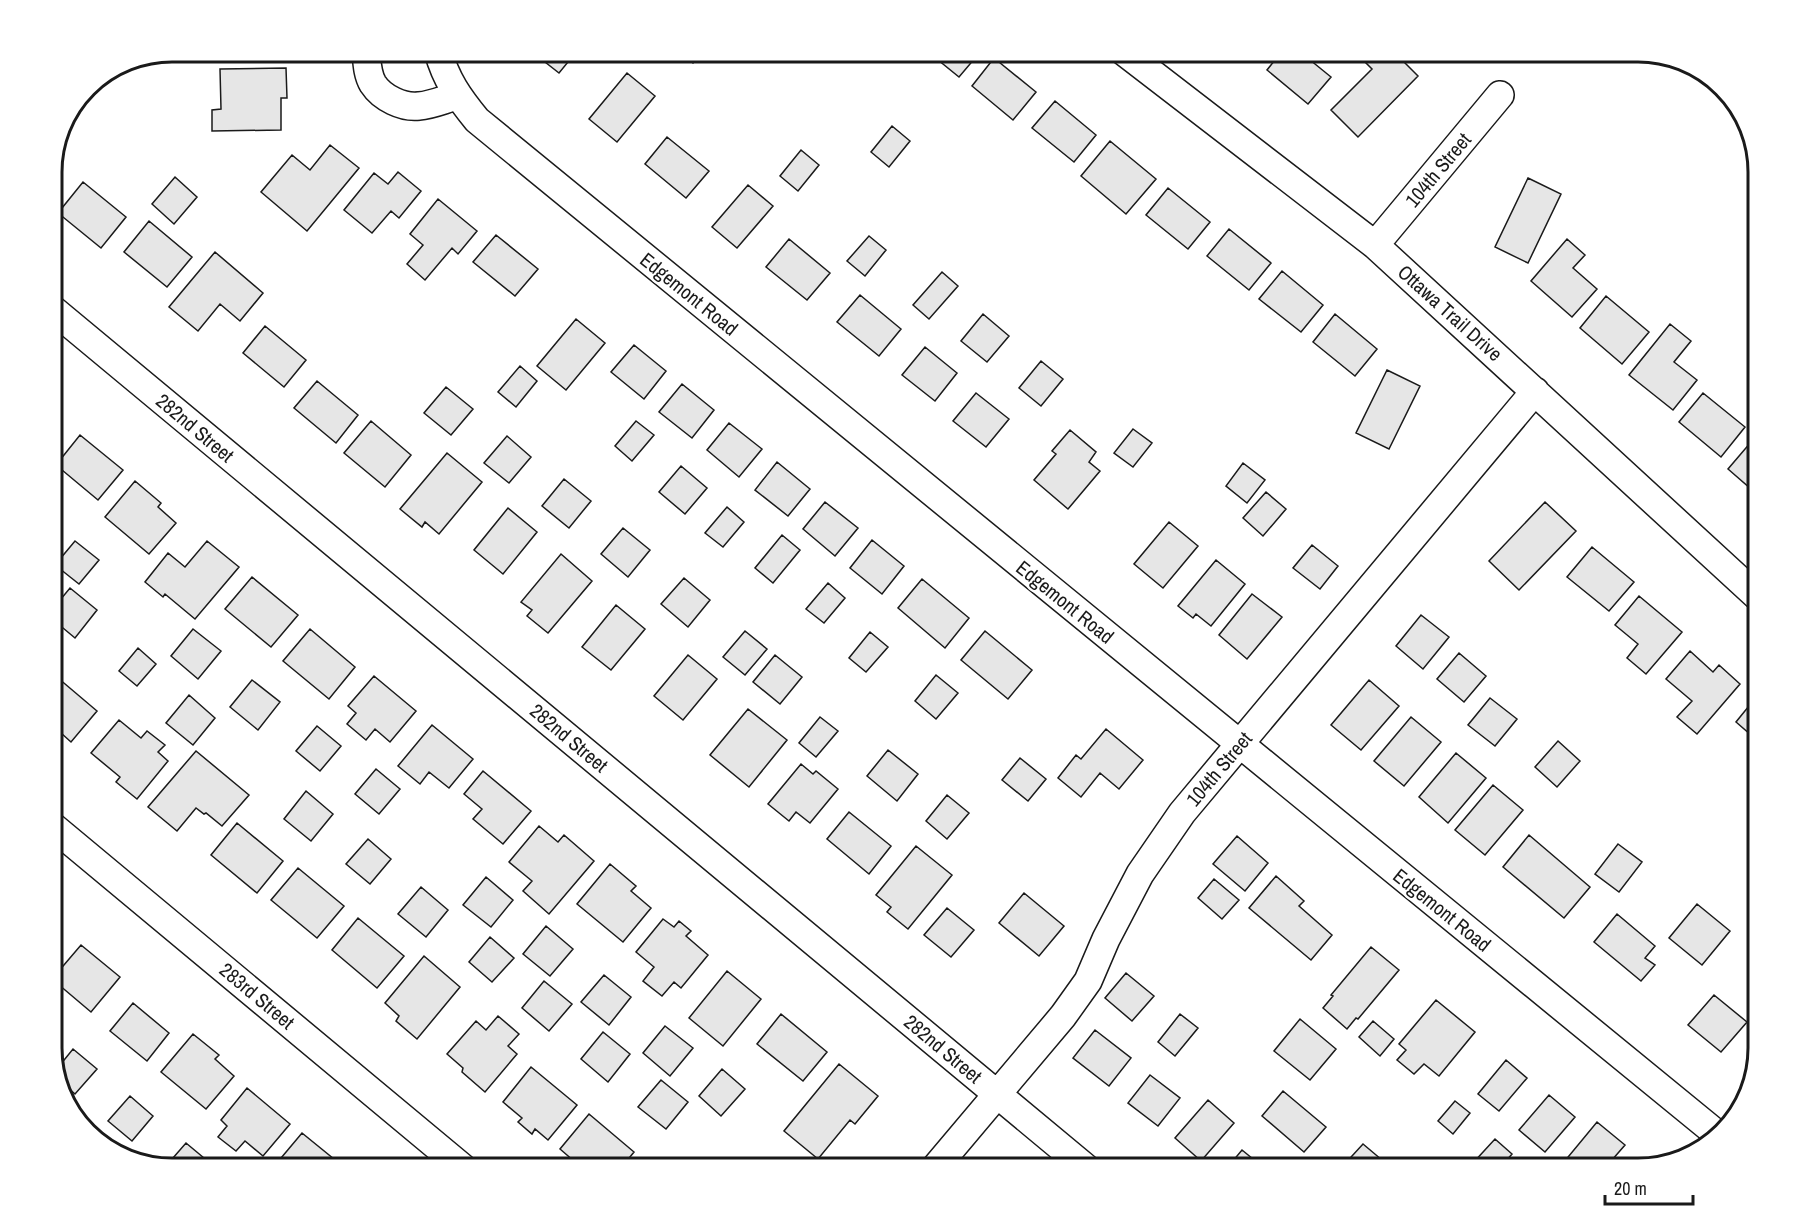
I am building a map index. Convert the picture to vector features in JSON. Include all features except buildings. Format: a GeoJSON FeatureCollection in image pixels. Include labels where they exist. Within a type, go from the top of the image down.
{"type":"FeatureCollection","features":[{"type":"Feature","properties":{"kind":"street"},"geometry":{"type":"LineString","coordinates":[[367,62],[374,84],[384,95],[396,102],[409,106],[420,106],[457,96]]}},
{"type":"Feature","properties":{"kind":"street","name":"Edgemont Road"},"geometry":{"type":"LineString","coordinates":[[441,62],[457,96],[477,120],[1711,1129]]}},
{"type":"Feature","properties":{"kind":"street","name":"Ottawa Trail Drive"},"geometry":{"type":"LineString","coordinates":[[1137,62],[1375,245],[1748,588]]}},
{"type":"Feature","properties":{"kind":"street","name":"104th Street"},"geometry":{"type":"LineString","coordinates":[[1375,245],[1500,95]]}},
{"type":"Feature","properties":{"kind":"street","name":"282nd Street"},"geometry":{"type":"LineString","coordinates":[[62,317],[1073,1157]]}},
{"type":"Feature","properties":{"kind":"street","name":"104th Street"},"geometry":{"type":"LineString","coordinates":[[944,1157],[1063,1016],[1088,981],[1106,939],[1140,874],[1182,813],[1535,391]]}},
{"type":"Feature","properties":{"kind":"street","name":"283rd Street"},"geometry":{"type":"LineString","coordinates":[[62,834],[450,1157]]}}]}
